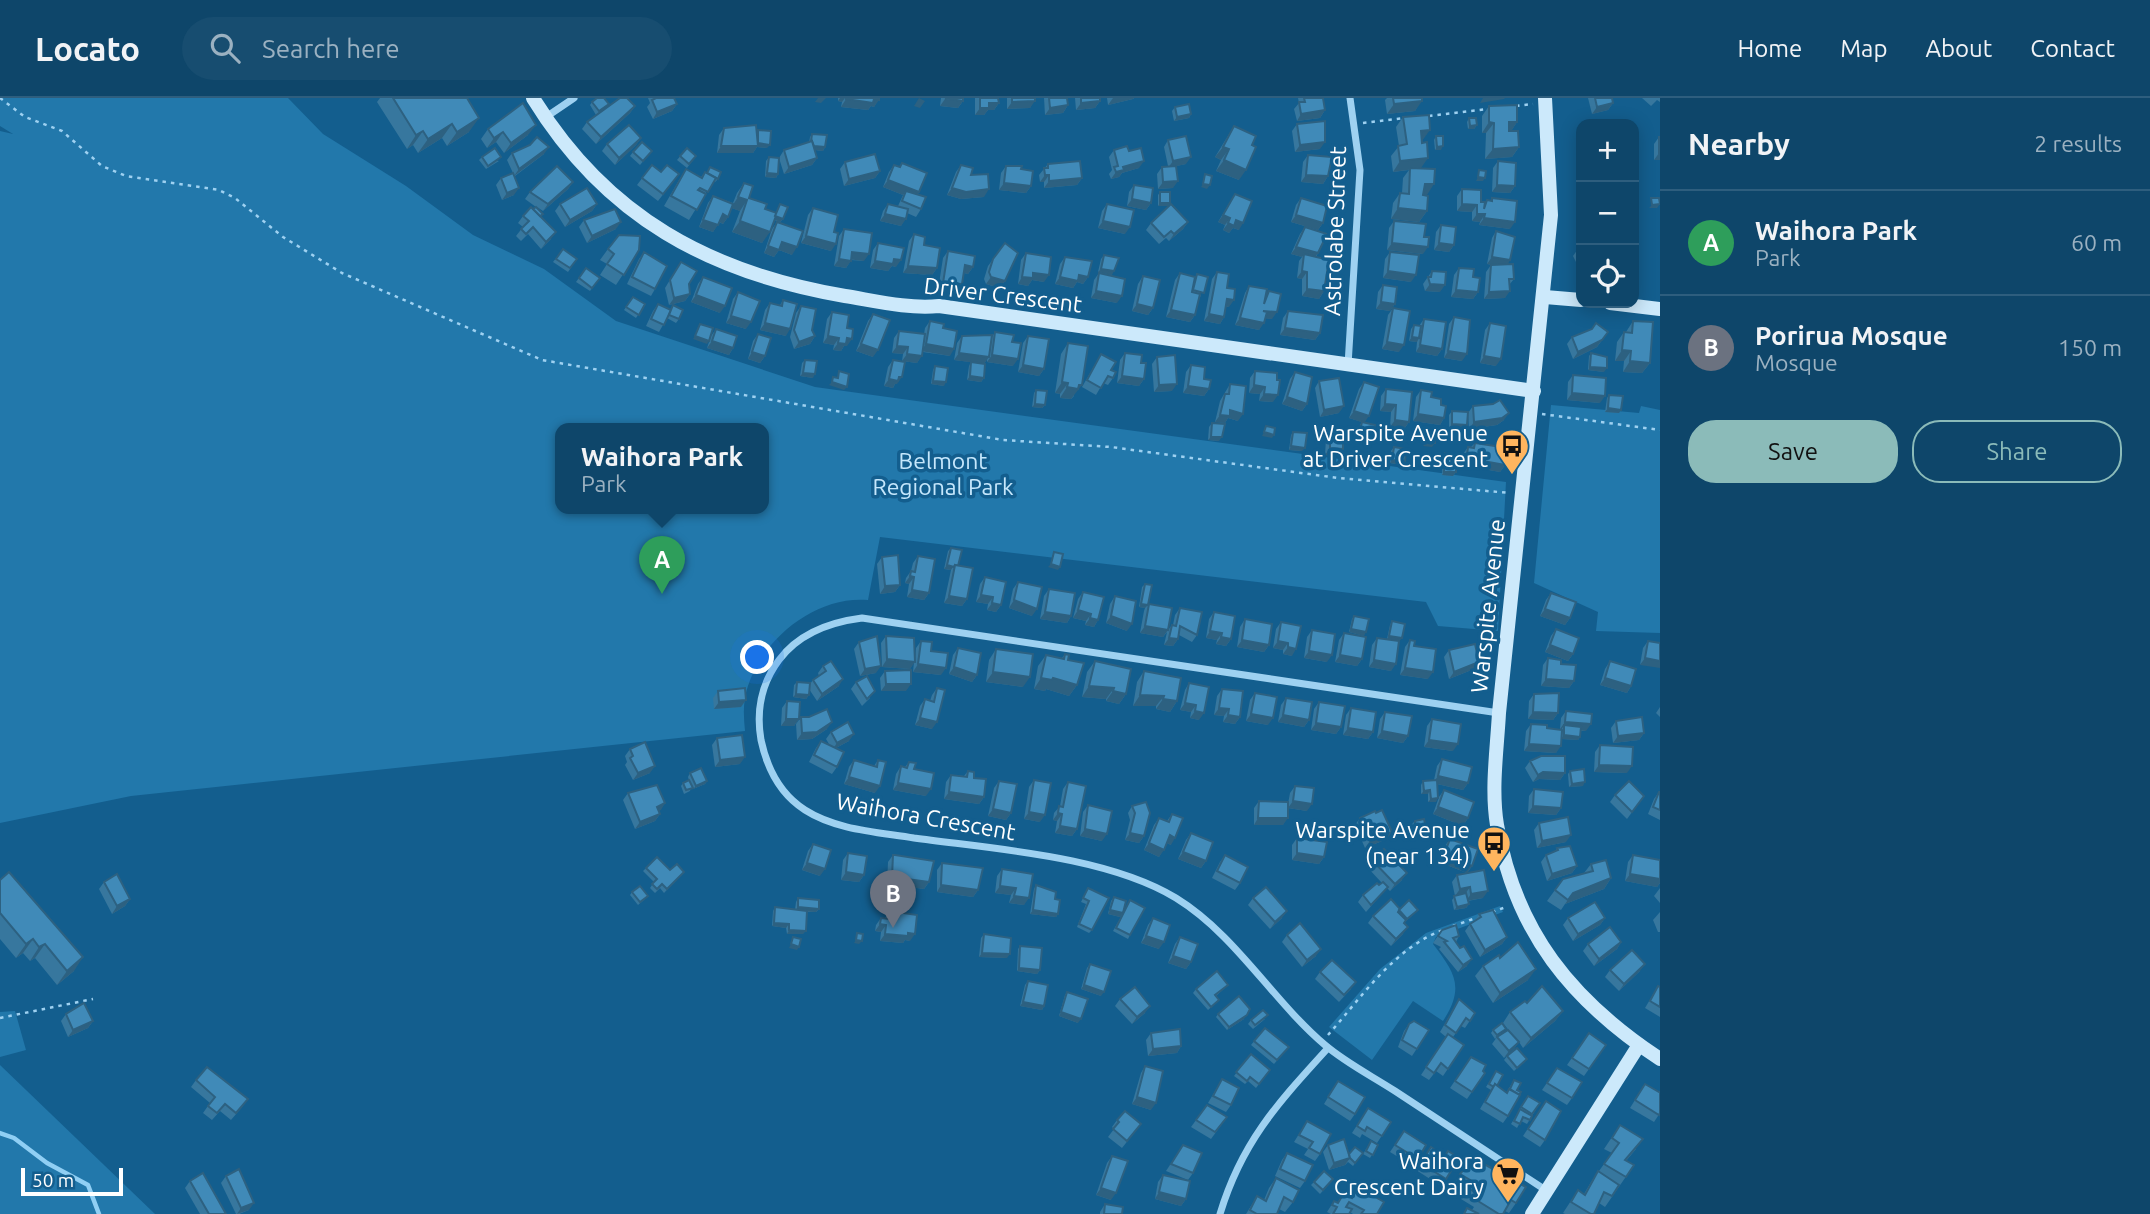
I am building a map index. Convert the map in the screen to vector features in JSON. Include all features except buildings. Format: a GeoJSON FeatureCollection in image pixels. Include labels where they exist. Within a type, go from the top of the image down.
{"type":"FeatureCollection","features":[{"type":"Feature","properties":{"kind":"street","name":"Driver Crescent"},"geometry":{"type":"LineString","coordinates":[[533,98],[545,118],[601,183],[650,223],[702,254],[757,277],[908,306],[939,306],[1534,391]]}},
{"type":"Feature","properties":{"kind":"street"},"geometry":{"type":"LineString","coordinates":[[545,118],[574,98]]}},
{"type":"Feature","properties":{"kind":"street","name":"Astrolabe Street"},"geometry":{"type":"LineString","coordinates":[[1348,365],[1359,215],[1356,124],[1350,98]]}},
{"type":"Feature","properties":{"kind":"street","name":"Warspite Avenue"},"geometry":{"type":"LineString","coordinates":[[1546,100],[1551,215],[1545,296],[1499,713],[1495,783],[1497,824],[1519,902],[1543,948],[1566,981],[1608,1023],[1660,1059]]}},
{"type":"Feature","properties":{"kind":"street"},"geometry":{"type":"LineString","coordinates":[[1545,296],[1576,299]]}},
{"type":"Feature","properties":{"kind":"street"},"geometry":{"type":"LineString","coordinates":[[1639,306],[1660,309]]}},
{"type":"Feature","properties":{"kind":"street","name":"Waihora Crescent"},"geometry":{"type":"LineString","coordinates":[[1499,713],[871,619],[832,623],[808,635],[786,652],[769,675],[762,695],[759,720],[765,760],[786,794],[803,809],[847,826],[1090,865],[1136,878],[1177,898],[1212,925],[1328,1048],[1547,1191]]}},
{"type":"Feature","properties":{"kind":"street"},"geometry":{"type":"LineString","coordinates":[[1532,1214],[1639,1045]]}},
{"type":"Feature","properties":{"kind":"street"},"geometry":{"type":"LineString","coordinates":[[1220,1214],[1232,1175],[1268,1115],[1328,1048]]}},
{"type":"Feature","properties":{"kind":"path"},"geometry":{"type":"LineString","coordinates":[[0,98],[25,117],[62,131],[102,166],[127,176],[219,190],[235,198],[283,237],[342,274],[542,360],[670,385],[1003,440],[1111,447],[1305,475],[1522,494]]}},
{"type":"Feature","properties":{"kind":"path"},"geometry":{"type":"LineString","coordinates":[[1505,107],[1546,100]]}},
{"type":"Feature","properties":{"kind":"path"},"geometry":{"type":"LineString","coordinates":[[1424,116],[1492,108]]}},
{"type":"Feature","properties":{"kind":"path"},"geometry":{"type":"LineString","coordinates":[[1356,124],[1410,118]]}},
{"type":"Feature","properties":{"kind":"path"},"geometry":{"type":"LineString","coordinates":[[1532,413],[1660,430]]}},
{"type":"Feature","properties":{"kind":"path"},"geometry":{"type":"LineString","coordinates":[[1490,913],[1519,902]]}},
{"type":"Feature","properties":{"kind":"path"},"geometry":{"type":"LineString","coordinates":[[1322,1042],[1388,968],[1432,934],[1477,918]]}},
{"type":"Feature","properties":{"kind":"path"},"geometry":{"type":"LineString","coordinates":[[0,1018],[93,999]]}},
{"type":"Feature","properties":{"kind":"green space","name":"Belmont Regional Park"},"geometry":{"type":"Polygon","coordinates":[[[0,98],[288,98],[323,134],[406,186],[473,235],[544,269],[616,321],[815,387],[1506,482],[1498,631],[1438,626],[1426,602],[880,537],[868,600],[827,606],[808,615],[790,627],[761,659],[745,698],[745,731],[131,796],[0,823],[0,131],[13,134],[0,126],[0,98]]]}},
{"type":"Feature","properties":{"kind":"green space"},"geometry":{"type":"Polygon","coordinates":[[[1551,405],[1639,413],[1641,406],[1660,410],[1660,633],[1596,631],[1598,612],[1534,583],[1551,405]]]}},
{"type":"Feature","properties":{"kind":"green space"},"geometry":{"type":"Polygon","coordinates":[[[1500,906],[1503,912],[1436,937],[1433,944],[1452,972],[1455,989],[1454,999],[1443,1021],[1413,1001],[1372,1060],[1329,1027],[1380,969],[1426,933],[1500,906]]]}},
{"type":"Feature","properties":{"kind":"green space"},"geometry":{"type":"Polygon","coordinates":[[[15,1011],[26,1050],[0,1057],[0,1012],[15,1011]]]}},
{"type":"Feature","properties":{"kind":"green space"},"geometry":{"type":"Polygon","coordinates":[[[0,1065],[155,1214],[0,1214],[0,1065]]]}},
{"type":"Feature","properties":{"kind":"waterway"},"geometry":{"type":"LineString","coordinates":[[0,1133],[14,1138],[47,1163],[88,1185],[99,1214]]}},
{"type":"Feature","properties":{"kind":"place","name":"Warspite Avenue at Driver Crescent"},"geometry":{"type":"Point","coordinates":[1512,476]}},
{"type":"Feature","properties":{"kind":"place","name":"Waihora Park"},"geometry":{"type":"Point","coordinates":[662,594]}},
{"type":"Feature","properties":{"kind":"place","name":"Warspite Avenue (near 134)"},"geometry":{"type":"Point","coordinates":[1494,873]}},
{"type":"Feature","properties":{"kind":"place","name":"Porirua Mosque"},"geometry":{"type":"Point","coordinates":[893,928]}},
{"type":"Feature","properties":{"kind":"place","name":"Waihora Crescent Dairy"},"geometry":{"type":"Point","coordinates":[1508,1204]}}]}
